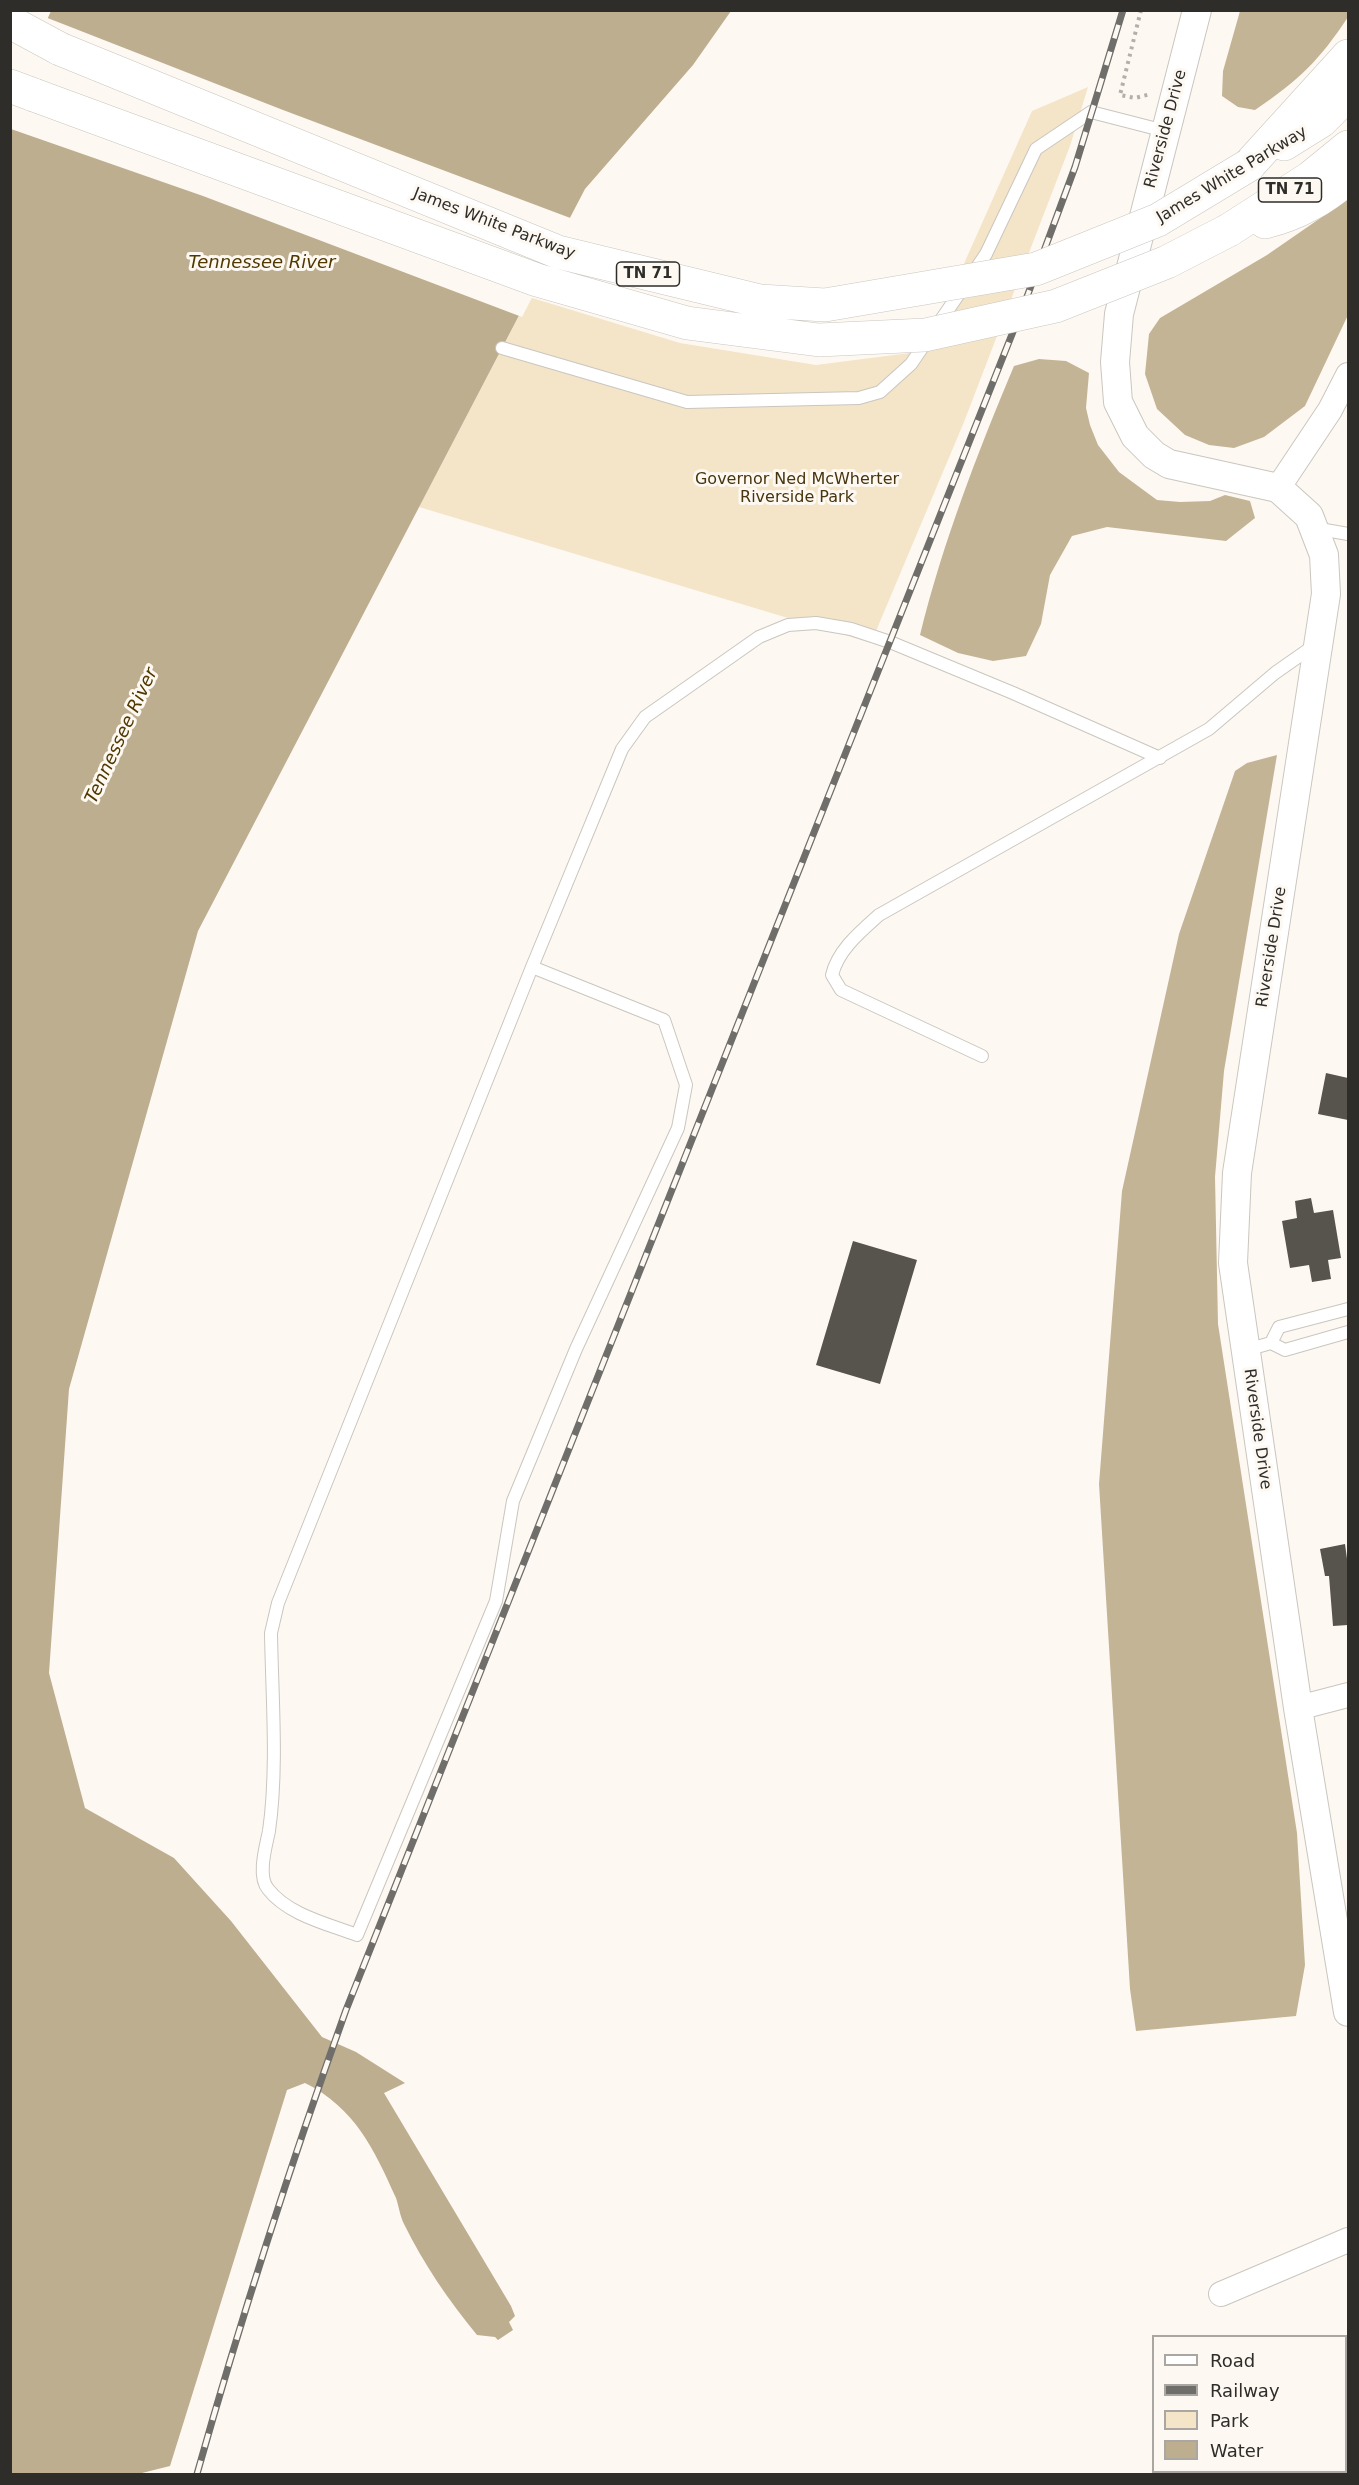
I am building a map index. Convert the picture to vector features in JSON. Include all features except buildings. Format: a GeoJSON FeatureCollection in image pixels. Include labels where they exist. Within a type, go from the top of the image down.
{"type":"FeatureCollection","features":[{"type":"Feature","properties":{"kind":"highway"},"geometry":{"type":"LineString","coordinates":[[10,22],[60,50]]}},
{"type":"Feature","properties":{"kind":"highway","name":"James White Parkway"},"geometry":{"type":"LineString","coordinates":[[10,31],[558,252],[760,301],[825,305],[1036,269],[1158,220],[1321,121],[1348,94]]}},
{"type":"Feature","properties":{"kind":"highway"},"geometry":{"type":"LineString","coordinates":[[1249,165],[1348,56]]}},
{"type":"Feature","properties":{"kind":"highway","name":"TN 71"},"geometry":{"type":"LineString","coordinates":[[10,86],[537,280],[687,323],[819,340],[925,335],[1056,306],[1167,262],[1228,230],[1310,177],[1348,147]]}},
{"type":"Feature","properties":{"kind":"highway"},"geometry":{"type":"LineString","coordinates":[[1228,230],[1292,216],[1328,194],[1348,178]]}},
{"type":"Feature","properties":{"kind":"street","name":"Riverside Drive"},"geometry":{"type":"LineString","coordinates":[[1197,10],[1119,314],[1115,373],[1118,402],[1135,436],[1154,455],[1169,464],[1278,488],[1309,516],[1324,555],[1326,594],[1237,1173],[1233,1263],[1258,1346],[1298,1708],[1348,2010]]}},
{"type":"Feature","properties":{"kind":"street"},"geometry":{"type":"LineString","coordinates":[[1278,488],[1330,410],[1348,375]]}},
{"type":"Feature","properties":{"kind":"street"},"geometry":{"type":"LineString","coordinates":[[1298,1708],[1348,1695]]}},
{"type":"Feature","properties":{"kind":"street"},"geometry":{"type":"LineString","coordinates":[[1221,2294],[1348,2240]]}},
{"type":"Feature","properties":{"kind":"lane"},"geometry":{"type":"LineString","coordinates":[[502,348],[687,402],[859,398],[880,392],[911,364],[986,254],[1036,149],[1091,112],[1165,131]]}},
{"type":"Feature","properties":{"kind":"lane"},"geometry":{"type":"LineString","coordinates":[[1314,528],[1348,534]]}},
{"type":"Feature","properties":{"kind":"lane"},"geometry":{"type":"LineString","coordinates":[[532,967],[664,1020],[686,1085],[678,1128],[576,1350],[513,1501],[496,1600],[357,1935],[300,1913],[278,1900],[266,1887],[263,1865],[271,1806],[271,1633],[282,1592],[532,967],[622,749],[645,717],[759,637],[788,625],[816,622],[851,629],[890,642],[1160,758]]}},
{"type":"Feature","properties":{"kind":"lane"},"geometry":{"type":"LineString","coordinates":[[982,1056],[841,990],[832,975],[835,963],[857,934],[879,915],[1104,786],[1160,758],[1209,729],[1275,673],[1319,642]]}},
{"type":"Feature","properties":{"kind":"lane"},"geometry":{"type":"LineString","coordinates":[[1258,1346],[1279,1328],[1348,1309]]}},
{"type":"Feature","properties":{"kind":"lane"},"geometry":{"type":"LineString","coordinates":[[1258,1346],[1285,1350],[1348,1332]]}},
{"type":"Feature","properties":{"kind":"path"},"geometry":{"type":"LineString","coordinates":[[1141,10],[1120,95],[1135,98],[1158,93]]}},
{"type":"Feature","properties":{"kind":"green space","name":"Governor Ned McWherter Riverside Park"},"geometry":{"type":"Polygon","coordinates":[[[1088,87],[1070,146],[964,422],[871,643],[419,507],[529,297],[680,343],[816,365],[925,351],[1032,111],[1088,87]]]}},
{"type":"Feature","properties":{"kind":"shaded area"},"geometry":{"type":"Polygon","coordinates":[[[1240,11],[1348,11],[1348,17],[1307,69],[1255,110],[1238,107],[1222,96],[1223,71],[1240,11]]]}},
{"type":"Feature","properties":{"kind":"shaded area"},"geometry":{"type":"Polygon","coordinates":[[[1348,199],[1348,315],[1305,406],[1264,437],[1234,448],[1209,445],[1185,435],[1157,409],[1145,374],[1149,334],[1160,318],[1267,255],[1348,199]]]}},
{"type":"Feature","properties":{"kind":"shaded area"},"geometry":{"type":"Polygon","coordinates":[[[1039,359],[1066,361],[1089,373],[1086,408],[1098,445],[1119,472],[1157,500],[1210,501],[1225,495],[1250,501],[1255,518],[1226,541],[1107,527],[1072,536],[1050,575],[1041,624],[1026,656],[993,661],[958,653],[920,635],[939,566],[962,499],[1014,366],[1039,359]]]}},
{"type":"Feature","properties":{"kind":"shaded area"},"geometry":{"type":"Polygon","coordinates":[[[1277,755],[1224,1071],[1215,1177],[1218,1324],[1297,1833],[1305,1965],[1296,2016],[1136,2031],[1130,1989],[1099,1484],[1122,1191],[1179,934],[1235,771],[1247,763],[1277,755]]]}},
{"type":"Feature","properties":{"kind":"water","name":"Tennessee River"},"geometry":{"type":"Polygon","coordinates":[[[51,11],[731,11],[693,65],[585,189],[198,931],[69,1389],[49,1673],[85,1808],[174,1858],[231,1921],[322,2037],[356,2052],[405,2083],[384,2093],[511,2306],[515,2316],[509,2322],[513,2330],[498,2340],[495,2337],[477,2335],[419,2253],[403,2221],[388,2180],[361,2131],[337,2105],[305,2083],[287,2090],[170,2466],[138,2474],[11,2474],[11,100],[51,11]]]}},
{"type":"Feature","properties":{"kind":"pier"},"geometry":{"type":"Polygon","coordinates":[[[45,17],[283,110],[573,219],[522,317],[203,196],[11,129],[10,93],[45,17]]]}},
{"type":"Feature","properties":{"kind":"railway"},"geometry":{"type":"LineString","coordinates":[[197,2474],[267,2241],[346,2010],[1028,294],[1075,167],[1123,10]]}}]}
